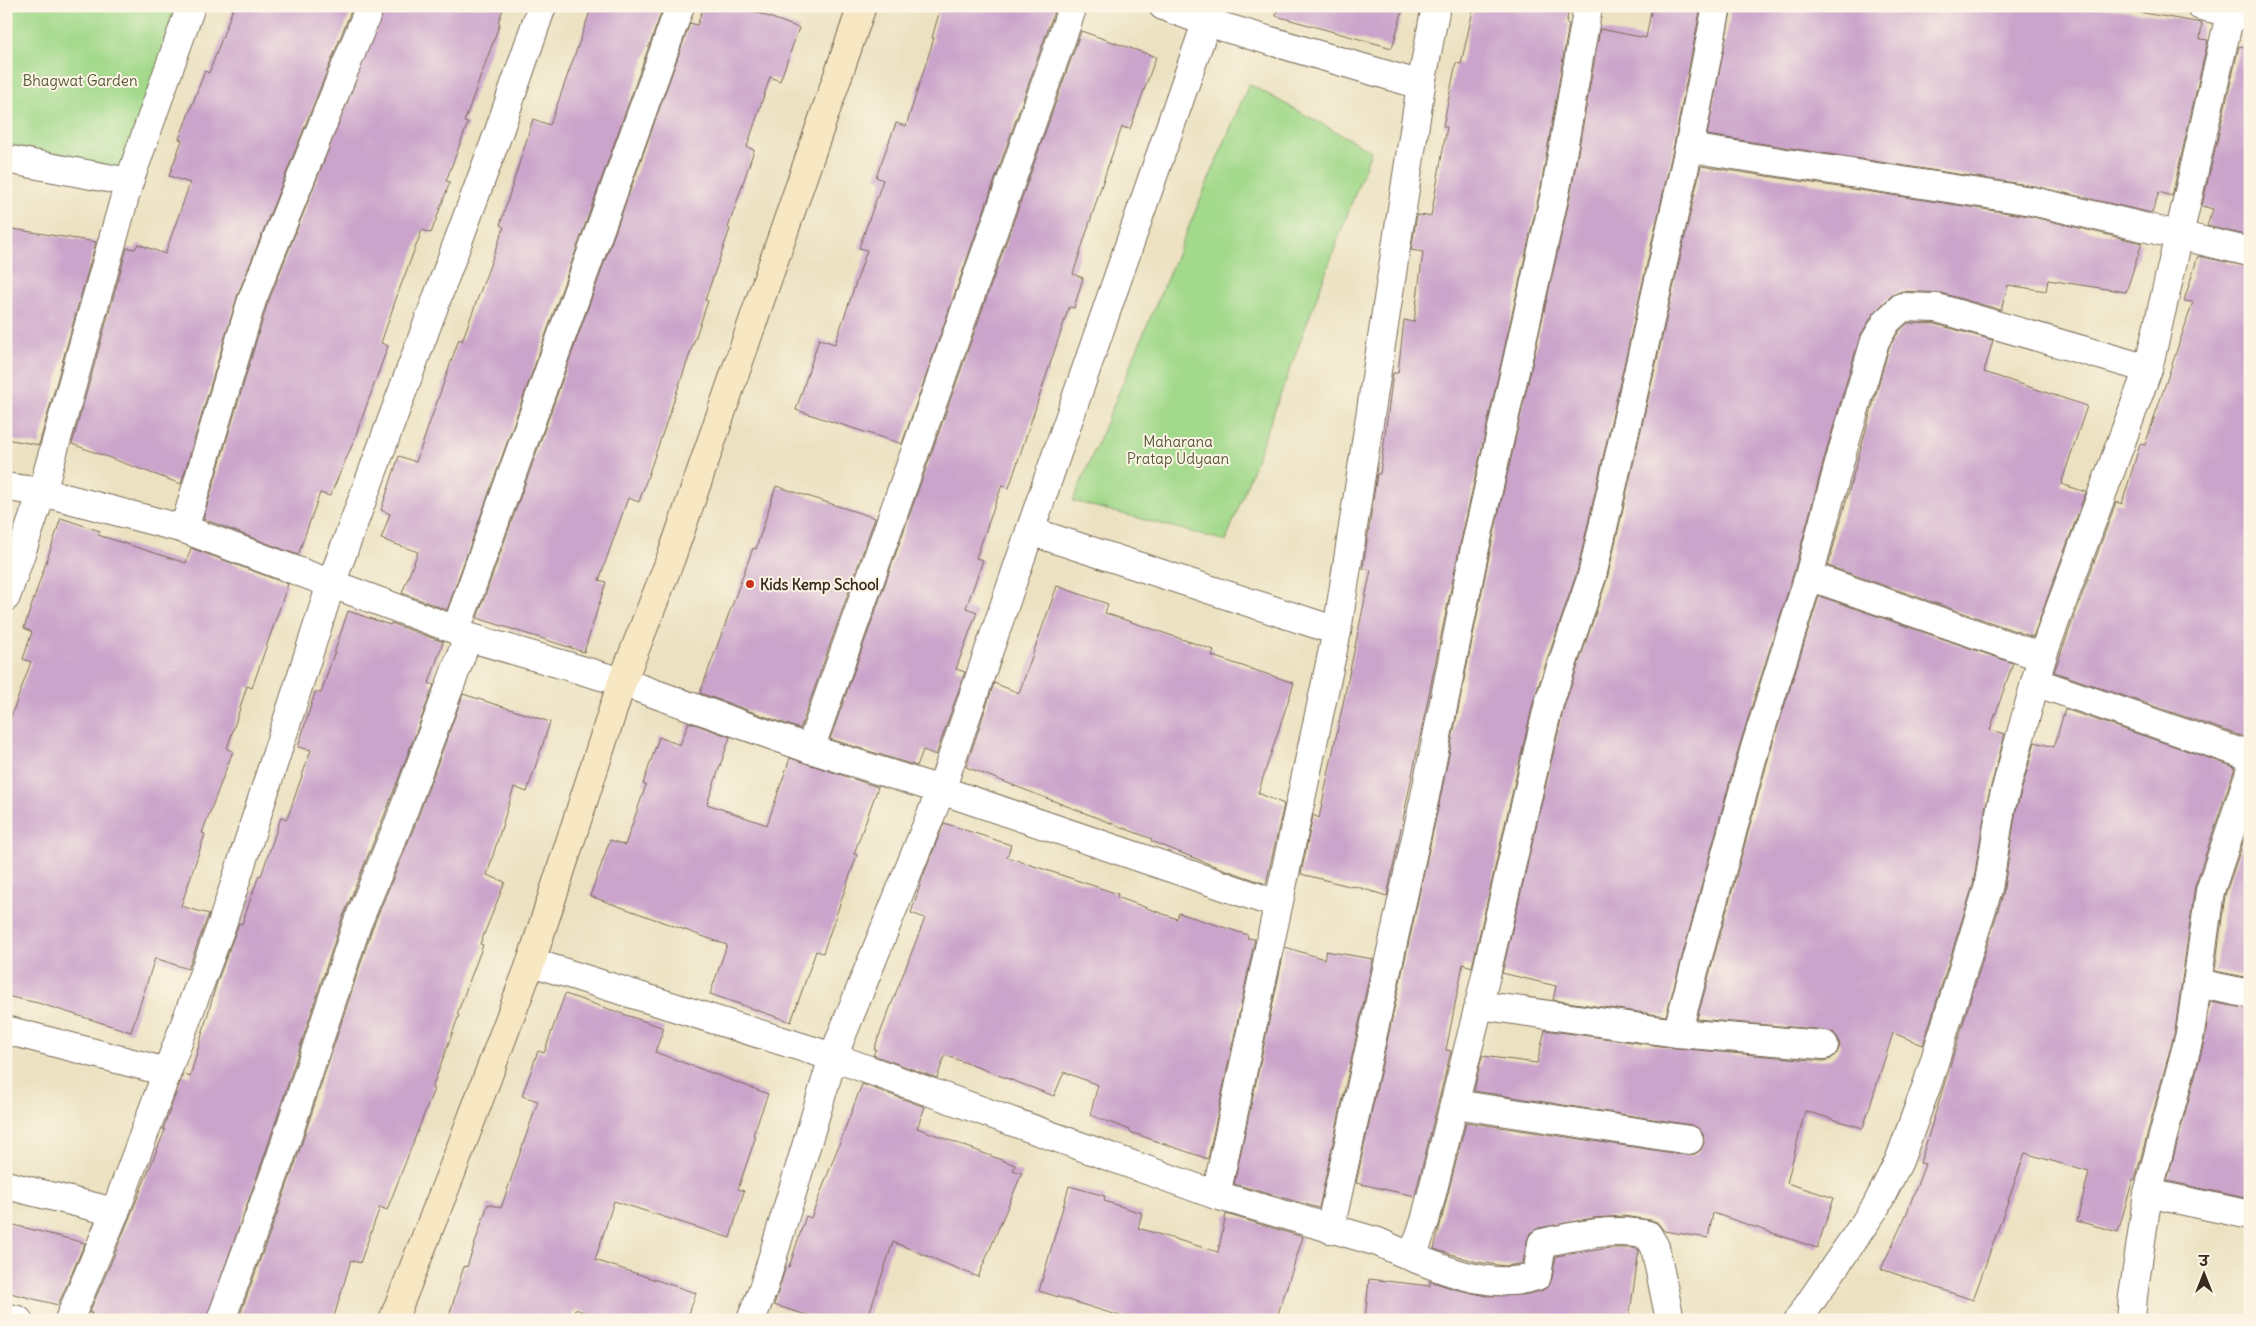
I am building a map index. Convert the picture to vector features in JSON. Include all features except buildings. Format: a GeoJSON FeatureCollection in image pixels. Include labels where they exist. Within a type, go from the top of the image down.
{"type":"FeatureCollection","features":[{"type":"Feature","properties":{"kind":"street"},"geometry":{"type":"LineString","coordinates":[[6,597],[42,492],[130,182],[191,6]]}},
{"type":"Feature","properties":{"kind":"street"},"geometry":{"type":"LineString","coordinates":[[184,529],[252,300],[370,6]]}},
{"type":"Feature","properties":{"kind":"street"},"geometry":{"type":"LineString","coordinates":[[69,1320],[115,1212],[222,924],[331,584],[496,140],[542,6]]}},
{"type":"Feature","properties":{"kind":"street"},"geometry":{"type":"LineString","coordinates":[[221,1320],[280,1159],[356,924],[400,820],[462,633],[680,6]]}},
{"type":"Feature","properties":{"kind":"street"},"geometry":{"type":"LineString","coordinates":[[394,1320],[531,962],[622,682],[671,558],[862,6]]}},
{"type":"Feature","properties":{"kind":"street"},"geometry":{"type":"LineString","coordinates":[[810,749],[1073,6]]}},
{"type":"Feature","properties":{"kind":"street"},"geometry":{"type":"LineString","coordinates":[[1163,6],[1209,14],[1420,85]]}},
{"type":"Feature","properties":{"kind":"street"},"geometry":{"type":"LineString","coordinates":[[1216,1196],[1277,904],[1337,631],[1420,85],[1436,6]]}},
{"type":"Feature","properties":{"kind":"street"},"geometry":{"type":"LineString","coordinates":[[1330,1229],[1424,801],[1475,548],[1556,188],[1588,6]]}},
{"type":"Feature","properties":{"kind":"street"},"geometry":{"type":"LineString","coordinates":[[1412,1257],[1425,1221],[1455,1104],[1549,702],[1592,576],[1689,148],[1717,6]]}},
{"type":"Feature","properties":{"kind":"street"},"geometry":{"type":"LineString","coordinates":[[1798,1320],[1875,1208],[1899,1161],[1922,1100],[1988,889],[2001,807],[2038,670],[2148,369],[2178,236],[2238,12],[2201,6]]}},
{"type":"Feature","properties":{"kind":"street"},"geometry":{"type":"LineString","coordinates":[[751,1320],[763,1289],[833,1058],[941,790],[1209,14]]}},
{"type":"Feature","properties":{"kind":"street"},"geometry":{"type":"LineString","coordinates":[[1689,148],[2032,202],[2250,252]]}},
{"type":"Feature","properties":{"kind":"street"},"geometry":{"type":"LineString","coordinates":[[6,159],[130,182]]}},
{"type":"Feature","properties":{"kind":"street"},"geometry":{"type":"LineString","coordinates":[[1677,1033],[1755,748],[1809,576],[1843,449],[1875,341],[1887,321],[1902,307],[1937,308],[2148,369]]}},
{"type":"Feature","properties":{"kind":"street"},"geometry":{"type":"LineString","coordinates":[[6,487],[42,492],[184,529],[462,633],[622,682],[810,749],[941,790],[1277,904]]}},
{"type":"Feature","properties":{"kind":"street"},"geometry":{"type":"LineString","coordinates":[[1030,531],[1337,631]]}},
{"type":"Feature","properties":{"kind":"street"},"geometry":{"type":"LineString","coordinates":[[1809,576],[2250,756]]}},
{"type":"Feature","properties":{"kind":"street"},"geometry":{"type":"LineString","coordinates":[[2132,1308],[2148,1193],[2190,1034],[2210,891],[2250,772]]}},
{"type":"Feature","properties":{"kind":"street"},"geometry":{"type":"LineString","coordinates":[[531,962],[833,1058],[1216,1196],[1378,1242],[1453,1274],[1487,1280],[1523,1280],[1537,1276],[1542,1243],[1568,1238],[1634,1232],[1648,1235],[1654,1247],[1670,1320]]}},
{"type":"Feature","properties":{"kind":"street"},"geometry":{"type":"LineString","coordinates":[[2197,983],[2250,994]]}},
{"type":"Feature","properties":{"kind":"street"},"geometry":{"type":"LineString","coordinates":[[1479,1005],[1677,1033],[1824,1044]]}},
{"type":"Feature","properties":{"kind":"street"},"geometry":{"type":"LineString","coordinates":[[6,1030],[167,1072]]}},
{"type":"Feature","properties":{"kind":"street"},"geometry":{"type":"LineString","coordinates":[[1455,1104],[1689,1140]]}},
{"type":"Feature","properties":{"kind":"street"},"geometry":{"type":"LineString","coordinates":[[6,1185],[115,1212]]}},
{"type":"Feature","properties":{"kind":"street"},"geometry":{"type":"LineString","coordinates":[[2148,1193],[2250,1215]]}},
{"type":"Feature","properties":{"kind":"street"},"geometry":{"type":"LineString","coordinates":[[6,1317],[18,1320]]}},
{"type":"Feature","properties":{"kind":"green space","name":"Bhagwat Garden"},"geometry":{"type":"Polygon","coordinates":[[[6,6],[180,6],[129,171],[6,144],[6,6]]]}},
{"type":"Feature","properties":{"kind":"green space","name":"Maharana Pratap Udyaan"},"geometry":{"type":"Polygon","coordinates":[[[1249,84],[1371,151],[1226,541],[1073,501],[1249,84]]]}},
{"type":"Feature","properties":{"kind":"place","name":"Kids Kemp School"},"geometry":{"type":"Point","coordinates":[750,584]}}]}
